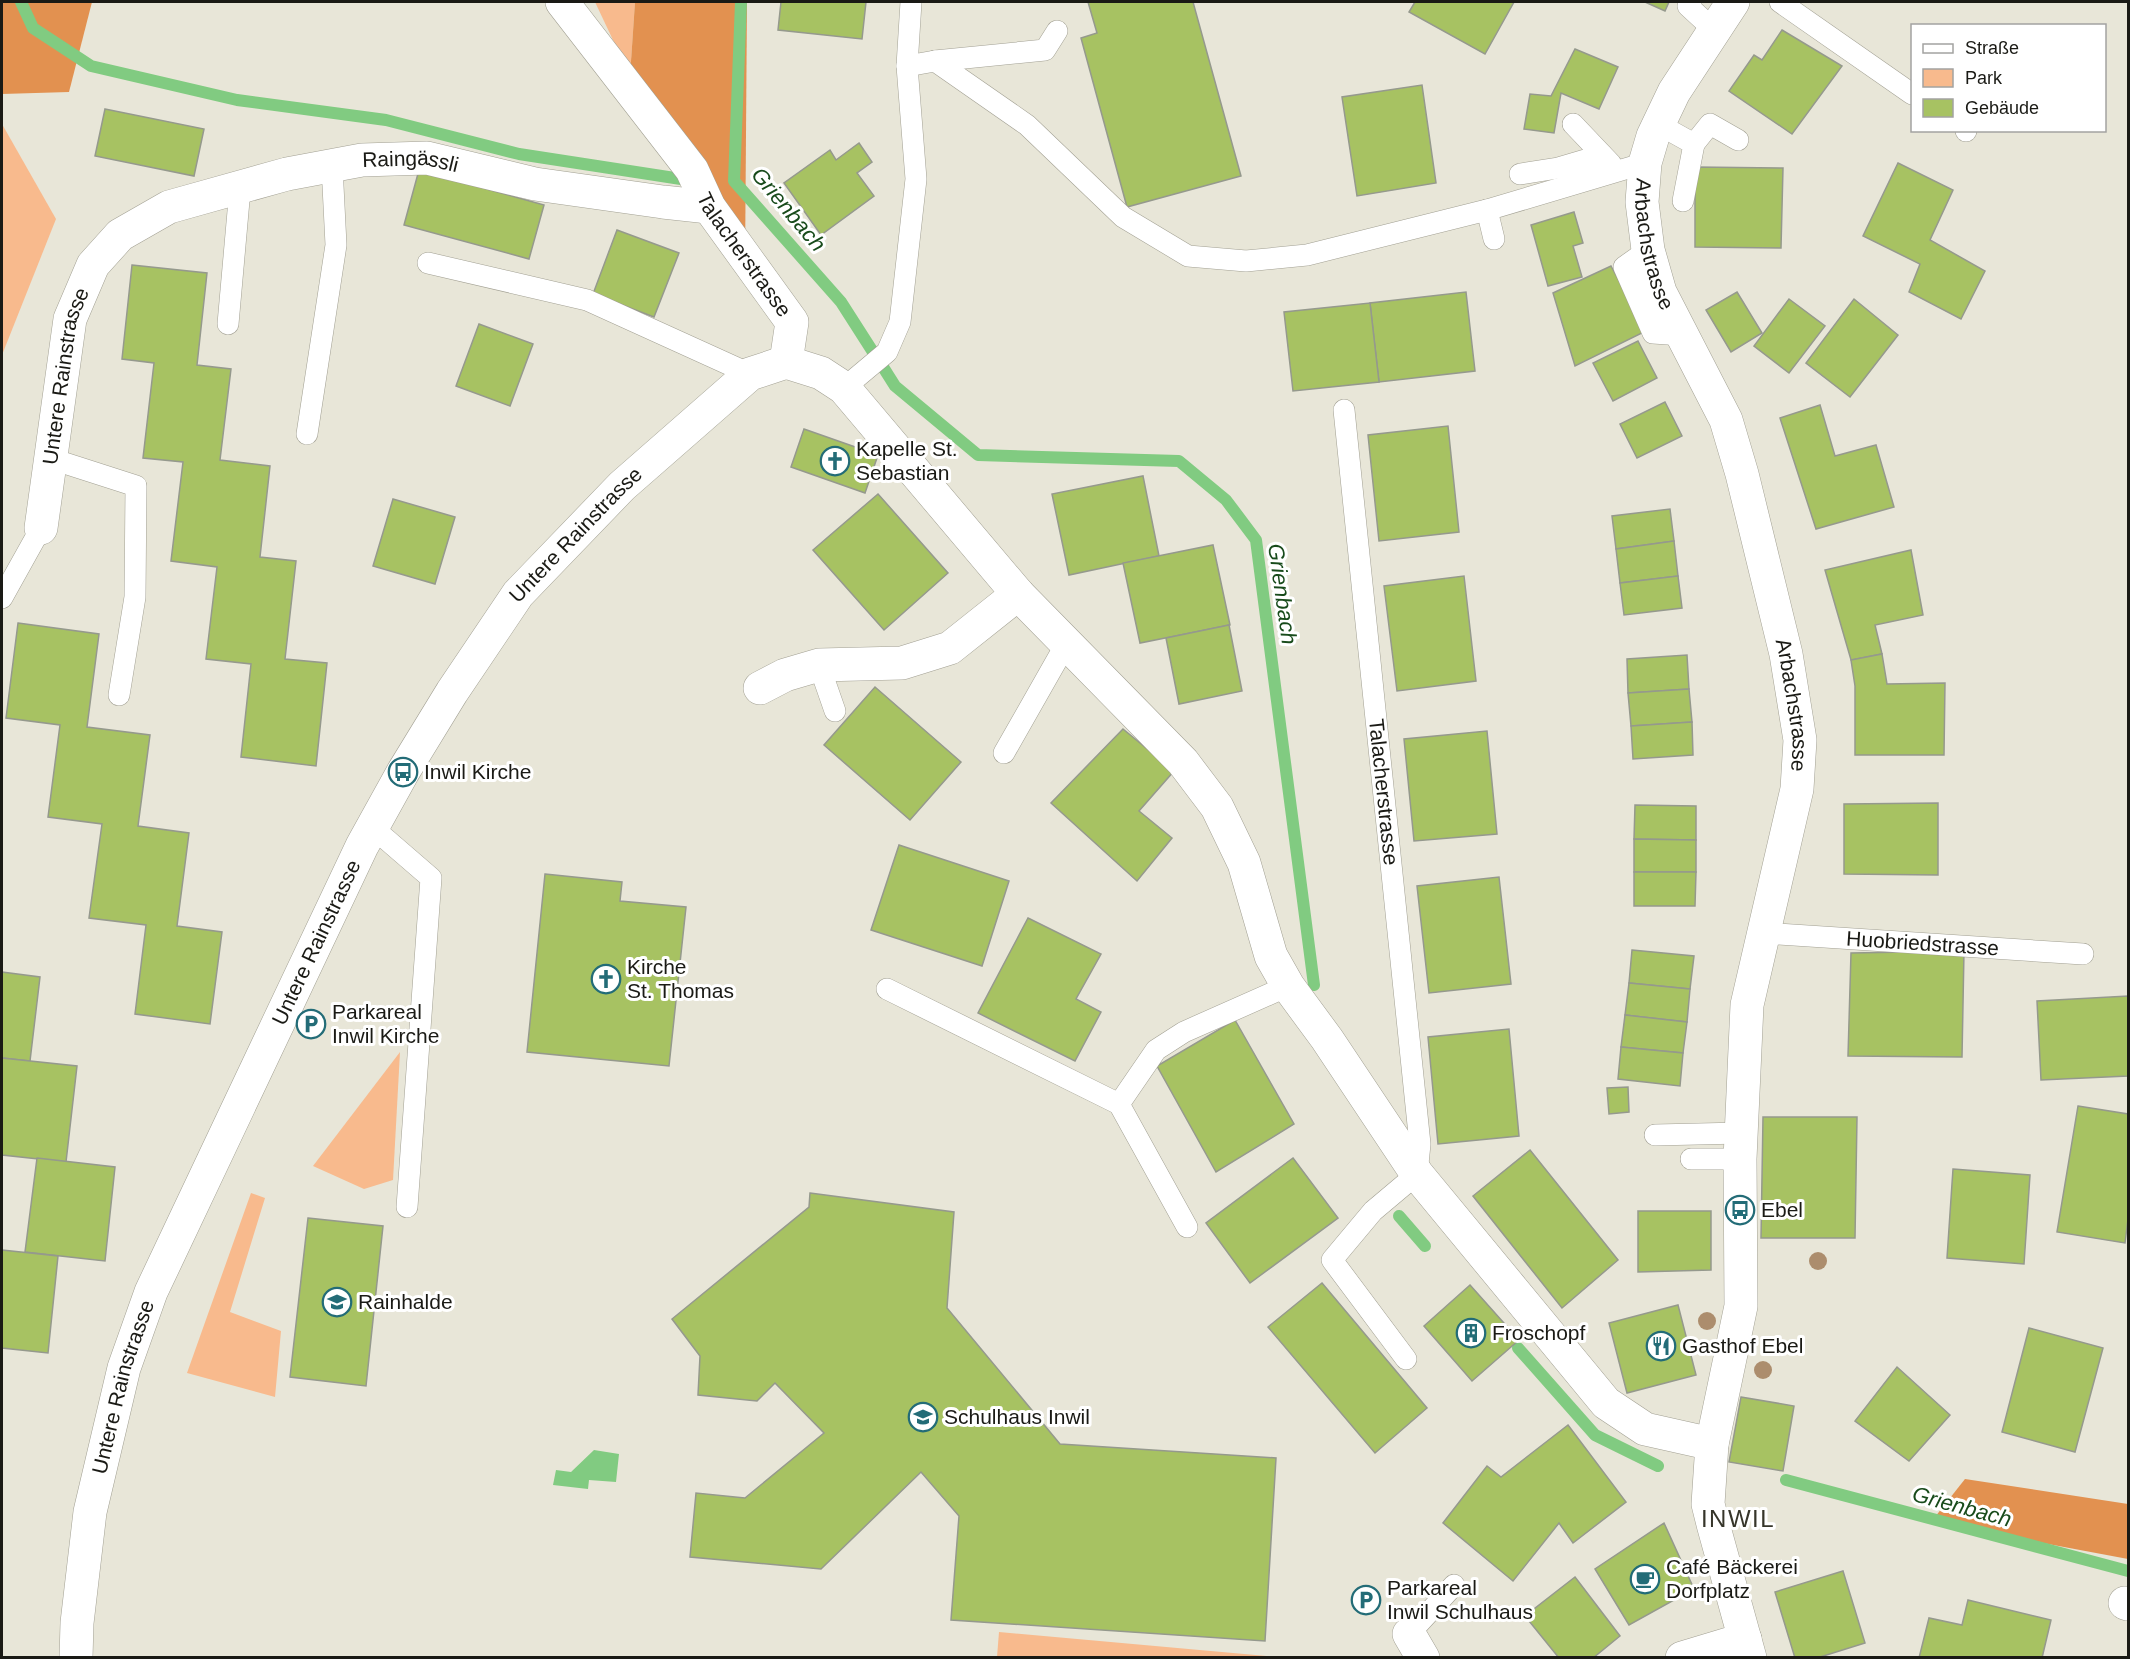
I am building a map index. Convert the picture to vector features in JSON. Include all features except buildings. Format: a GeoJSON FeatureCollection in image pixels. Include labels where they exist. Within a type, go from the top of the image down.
{"type":"FeatureCollection","features":[{"type":"Feature","properties":{"kind":"street","name":"Talacherstrasse"},"geometry":{"type":"LineString","coordinates":[[562,2],[692,171],[709,207],[792,322],[786,362]]}},
{"type":"Feature","properties":{"kind":"street","name":"Arbachstrasse"},"geometry":{"type":"LineString","coordinates":[[1733,2],[1674,92],[1653,136],[1631,167],[1642,202],[1648,250],[1660,292],[1726,420],[1742,474],[1786,654],[1800,740],[1797,789],[1747,1005],[1741,1146],[1741,1306],[1712,1444],[1708,1486],[1708,1504],[1748,1648]]}},
{"type":"Feature","properties":{"kind":"street","name":"Raingässli"},"geometry":{"type":"LineString","coordinates":[[120,235],[169,207],[287,174],[362,160],[427,158],[535,184],[709,207]]}},
{"type":"Feature","properties":{"kind":"street","name":"Untere Rainstrasse"},"geometry":{"type":"LineString","coordinates":[[41,528],[70,319],[93,264],[120,235]]}},
{"type":"Feature","properties":{"kind":"street","name":"Untere Rainstrasse"},"geometry":{"type":"LineString","coordinates":[[76,1658],[77,1623],[90,1512],[124,1368],[147,1303],[372,827],[452,692],[518,594],[622,486],[750,374],[786,362]]}},
{"type":"Feature","properties":{"kind":"street"},"geometry":{"type":"LineString","coordinates":[[786,362],[849,384],[1018,594],[1183,762],[1217,807],[1244,863],[1271,956],[1288,986],[1327,1039],[1407,1182],[1606,1402],[1645,1429],[1712,1444]]}},
{"type":"Feature","properties":{"kind":"street"},"geometry":{"type":"LineString","coordinates":[[760,688],[785,675],[819,665],[902,663],[950,648],[1018,594]]}},
{"type":"Feature","properties":{"kind":"street"},"geometry":{"type":"LineString","coordinates":[[1682,1658],[1748,1648]]}},
{"type":"Feature","properties":{"kind":"lane"},"geometry":{"type":"LineString","coordinates":[[849,384],[887,352],[900,322],[916,179],[907,66],[911,2]]}},
{"type":"Feature","properties":{"kind":"lane"},"geometry":{"type":"LineString","coordinates":[[1690,2],[1688,6],[1714,30]]}},
{"type":"Feature","properties":{"kind":"lane"},"geometry":{"type":"LineString","coordinates":[[1780,2],[1911,93]]}},
{"type":"Feature","properties":{"kind":"lane"},"geometry":{"type":"LineString","coordinates":[[907,66],[1045,50],[1057,31]]}},
{"type":"Feature","properties":{"kind":"lane"},"geometry":{"type":"LineString","coordinates":[[935,61],[1027,125],[1123,217],[1188,256],[1246,261],[1307,255],[1487,210],[1631,167]]}},
{"type":"Feature","properties":{"kind":"lane"},"geometry":{"type":"LineString","coordinates":[[1573,124],[1602,155],[1631,167]]}},
{"type":"Feature","properties":{"kind":"lane"},"geometry":{"type":"LineString","coordinates":[[1658,124],[1694,144]]}},
{"type":"Feature","properties":{"kind":"lane"},"geometry":{"type":"LineString","coordinates":[[1683,201],[1694,144],[1710,124],[1738,140]]}},
{"type":"Feature","properties":{"kind":"lane"},"geometry":{"type":"LineString","coordinates":[[1520,174],[1558,168],[1602,155]]}},
{"type":"Feature","properties":{"kind":"lane"},"geometry":{"type":"LineString","coordinates":[[307,434],[336,245],[332,166]]}},
{"type":"Feature","properties":{"kind":"lane"},"geometry":{"type":"LineString","coordinates":[[228,324],[240,189]]}},
{"type":"Feature","properties":{"kind":"lane"},"geometry":{"type":"LineString","coordinates":[[1487,210],[1494,239]]}},
{"type":"Feature","properties":{"kind":"lane"},"geometry":{"type":"LineString","coordinates":[[428,263],[587,300],[750,374]]}},
{"type":"Feature","properties":{"kind":"lane","name":"Talacherstrasse"},"geometry":{"type":"LineString","coordinates":[[1344,410],[1420,1144],[1407,1182]]}},
{"type":"Feature","properties":{"kind":"lane"},"geometry":{"type":"LineString","coordinates":[[52,459],[136,486],[135,597],[119,695]]}},
{"type":"Feature","properties":{"kind":"lane"},"geometry":{"type":"LineString","coordinates":[[2,598],[41,528]]}},
{"type":"Feature","properties":{"kind":"lane"},"geometry":{"type":"LineString","coordinates":[[1004,753],[1066,644]]}},
{"type":"Feature","properties":{"kind":"lane"},"geometry":{"type":"LineString","coordinates":[[819,665],[834,711]]}},
{"type":"Feature","properties":{"kind":"lane"},"geometry":{"type":"LineString","coordinates":[[372,827],[431,878],[407,1207]]}},
{"type":"Feature","properties":{"kind":"lane","name":"Huobriedstrasse"},"geometry":{"type":"LineString","coordinates":[[1763,933],[2083,954]]}},
{"type":"Feature","properties":{"kind":"lane"},"geometry":{"type":"LineString","coordinates":[[1119,1104],[1156,1050],[1184,1032],[1288,986]]}},
{"type":"Feature","properties":{"kind":"lane"},"geometry":{"type":"LineString","coordinates":[[887,989],[1119,1104],[1187,1227]]}},
{"type":"Feature","properties":{"kind":"lane"},"geometry":{"type":"LineString","coordinates":[[1655,1135],[1741,1146]]}},
{"type":"Feature","properties":{"kind":"lane"},"geometry":{"type":"LineString","coordinates":[[1691,1159],[1741,1146]]}},
{"type":"Feature","properties":{"kind":"lane"},"geometry":{"type":"LineString","coordinates":[[1406,1359],[1332,1260],[1373,1211],[1407,1182]]}},
{"type":"Feature","properties":{"kind":"lane"},"geometry":{"type":"LineString","coordinates":[[1416,1646],[1454,1585]]}},
{"type":"Feature","properties":{"kind":"green space"},"geometry":{"type":"Polygon","coordinates":[[[595,2],[635,2],[630,76],[595,2]]]}},
{"type":"Feature","properties":{"kind":"green space"},"geometry":{"type":"Polygon","coordinates":[[[2,124],[56,219],[2,355],[2,124]]]}},
{"type":"Feature","properties":{"kind":"green space"},"geometry":{"type":"Polygon","coordinates":[[[400,1052],[393,1180],[364,1189],[313,1166],[400,1052]]]}},
{"type":"Feature","properties":{"kind":"green space"},"geometry":{"type":"Polygon","coordinates":[[[251,1193],[265,1198],[230,1312],[281,1331],[275,1397],[187,1373],[251,1193]]]}},
{"type":"Feature","properties":{"kind":"green space"},"geometry":{"type":"Polygon","coordinates":[[[999,1632],[1278,1657],[997,1657],[999,1632]]]}},
{"type":"Feature","properties":{"kind":"shaded area"},"geometry":{"type":"Polygon","coordinates":[[[2,2],[92,2],[69,92],[2,94],[2,2]]]}},
{"type":"Feature","properties":{"kind":"shaded area"},"geometry":{"type":"Polygon","coordinates":[[[635,2],[747,2],[745,268],[630,76],[635,2]]]}},
{"type":"Feature","properties":{"kind":"shaded area"},"geometry":{"type":"Polygon","coordinates":[[[594,1450],[619,1454],[616,1482],[589,1480],[588,1489],[553,1485],[556,1470],[571,1472],[594,1450]]]}},
{"type":"Feature","properties":{"kind":"shaded area"},"geometry":{"type":"Polygon","coordinates":[[[1965,1479],[2128,1504],[2128,1559],[1931,1522],[1965,1479]]]}},
{"type":"Feature","properties":{"kind":"waterway"},"geometry":{"type":"LineString","coordinates":[[21,2],[33,28],[91,66],[237,100],[386,120],[519,154],[681,179]]}},
{"type":"Feature","properties":{"kind":"waterway","name":"Grienbach"},"geometry":{"type":"LineString","coordinates":[[741,2],[734,181],[841,302],[873,352]]}},
{"type":"Feature","properties":{"kind":"waterway","name":"Grienbach"},"geometry":{"type":"LineString","coordinates":[[883,367],[895,386],[978,455],[1179,461],[1226,500],[1256,540],[1314,985]]}},
{"type":"Feature","properties":{"kind":"waterway","name":"Grienbach"},"geometry":{"type":"LineString","coordinates":[[1399,1216],[1425,1246]]}},
{"type":"Feature","properties":{"kind":"waterway","name":"Grienbach"},"geometry":{"type":"LineString","coordinates":[[1518,1348],[1595,1435],[1658,1466]]}},
{"type":"Feature","properties":{"kind":"waterway","name":"Grienbach"},"geometry":{"type":"LineString","coordinates":[[1786,1480],[2128,1571]]}},
{"type":"Feature","properties":{"kind":"place","name":"Kapelle St. Sebastian"},"geometry":{"type":"Point","coordinates":[835,461]}},
{"type":"Feature","properties":{"kind":"place","name":"Inwil Kirche"},"geometry":{"type":"Point","coordinates":[403,772]}},
{"type":"Feature","properties":{"kind":"place","name":"Kirche St. Thomas"},"geometry":{"type":"Point","coordinates":[606,979]}},
{"type":"Feature","properties":{"kind":"place","name":"Parkareal Inwil Kirche"},"geometry":{"type":"Point","coordinates":[311,1024]}},
{"type":"Feature","properties":{"kind":"place","name":"Ebel"},"geometry":{"type":"Point","coordinates":[1740,1210]}},
{"type":"Feature","properties":{"kind":"place","name":"Rainhalde"},"geometry":{"type":"Point","coordinates":[337,1302]}},
{"type":"Feature","properties":{"kind":"place","name":"Froschopf"},"geometry":{"type":"Point","coordinates":[1471,1333]}},
{"type":"Feature","properties":{"kind":"place","name":"Gasthof Ebel"},"geometry":{"type":"Point","coordinates":[1661,1346]}},
{"type":"Feature","properties":{"kind":"place","name":"Schulhaus Inwil"},"geometry":{"type":"Point","coordinates":[923,1417]}},
{"type":"Feature","properties":{"kind":"place","name":"Café Bäckerei Dorfplatz"},"geometry":{"type":"Point","coordinates":[1645,1579]}},
{"type":"Feature","properties":{"kind":"place","name":"Parkareal Inwil Schulhaus"},"geometry":{"type":"Point","coordinates":[1366,1600]}},
{"type":"Feature","properties":{"kind":"district","name":"INWIL"},"geometry":{"type":"Point","coordinates":[1738,1519]}}]}
